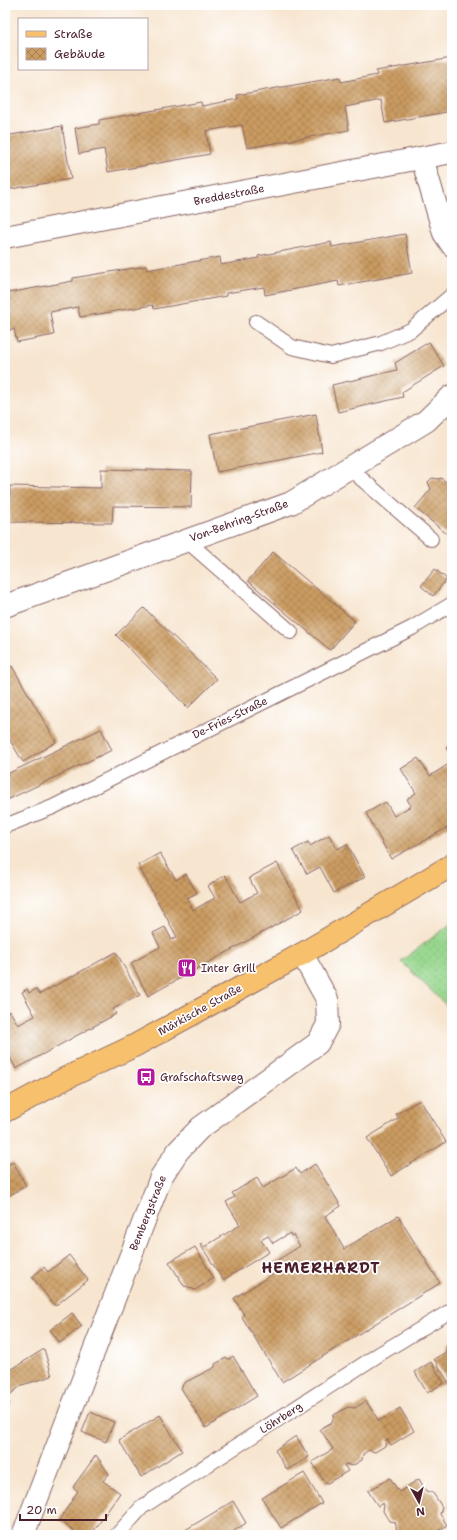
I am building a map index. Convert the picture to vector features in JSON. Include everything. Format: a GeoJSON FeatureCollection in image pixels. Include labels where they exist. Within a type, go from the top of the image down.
{"type":"FeatureCollection","features":[{"type":"Feature","properties":{"kind":"main road","name":"Märkische Straße"},"geometry":{"type":"LineString","coordinates":[[5,1111],[66,1078],[134,1046],[302,954],[452,865]]}},
{"type":"Feature","properties":{"kind":"street","name":"Breddestraße"},"geometry":{"type":"LineString","coordinates":[[5,237],[452,152]]}},
{"type":"Feature","properties":{"kind":"street"},"geometry":{"type":"LineString","coordinates":[[422,158],[444,233],[452,245]]}},
{"type":"Feature","properties":{"kind":"street","name":"Von-Behring-Straße"},"geometry":{"type":"LineString","coordinates":[[5,606],[291,503],[426,421],[452,396]]}},
{"type":"Feature","properties":{"kind":"street","name":"Bembergstraße"},"geometry":{"type":"LineString","coordinates":[[23,1535],[161,1177],[178,1151],[200,1128],[318,1043],[328,1024],[327,999],[302,954]]}},
{"type":"Feature","properties":{"kind":"lane"},"geometry":{"type":"LineString","coordinates":[[256,322],[292,347],[331,356],[381,343],[411,330],[452,295]]}},
{"type":"Feature","properties":{"kind":"lane"},"geometry":{"type":"LineString","coordinates":[[349,468],[431,539]]}},
{"type":"Feature","properties":{"kind":"lane"},"geometry":{"type":"LineString","coordinates":[[186,540],[291,632]]}},
{"type":"Feature","properties":{"kind":"lane","name":"De-Fries-Straße"},"geometry":{"type":"LineString","coordinates":[[5,826],[60,803],[412,628],[452,604]]}},
{"type":"Feature","properties":{"kind":"lane","name":"Löhrberg"},"geometry":{"type":"LineString","coordinates":[[117,1535],[142,1507],[381,1353],[452,1310]]}},
{"type":"Feature","properties":{"kind":"green space"},"geometry":{"type":"Polygon","coordinates":[[[452,923],[452,1011],[401,961],[452,923]]]}},
{"type":"Feature","properties":{"kind":"building"},"geometry":{"type":"Polygon","coordinates":[[[452,58],[452,111],[385,123],[381,100],[345,107],[349,130],[247,148],[242,125],[206,131],[210,154],[108,172],[104,149],[79,154],[75,128],[99,124],[99,120],[201,102],[202,106],[238,99],[237,95],[340,77],[341,82],[377,75],[376,71],[452,58]]]}},
{"type":"Feature","properties":{"kind":"building"},"geometry":{"type":"Polygon","coordinates":[[[62,126],[71,179],[5,190],[5,136],[62,126]]]}},
{"type":"Feature","properties":{"kind":"building"},"geometry":{"type":"Polygon","coordinates":[[[405,234],[412,273],[339,286],[338,281],[265,295],[264,287],[226,293],[226,296],[154,309],[153,305],[80,317],[78,307],[50,312],[54,335],[17,342],[14,329],[5,331],[5,281],[8,293],[73,281],[73,278],[146,266],[147,270],[220,257],[221,265],[259,258],[258,256],[331,242],[332,247],[405,234]]]}},
{"type":"Feature","properties":{"kind":"building"},"geometry":{"type":"Polygon","coordinates":[[[429,342],[444,366],[402,392],[403,397],[338,412],[332,385],[397,370],[395,363],[429,342]]]}},
{"type":"Feature","properties":{"kind":"building"},"geometry":{"type":"Polygon","coordinates":[[[316,414],[322,452],[217,472],[210,434],[316,414]]]}},
{"type":"Feature","properties":{"kind":"building"},"geometry":{"type":"Polygon","coordinates":[[[101,469],[192,471],[191,507],[113,506],[112,523],[9,522],[10,486],[101,488],[101,469]]]}},
{"type":"Feature","properties":{"kind":"building"},"geometry":{"type":"Polygon","coordinates":[[[432,478],[441,478],[452,487],[452,538],[415,508],[431,489],[428,482],[432,478]]]}},
{"type":"Feature","properties":{"kind":"building"},"geometry":{"type":"Polygon","coordinates":[[[273,552],[355,621],[330,650],[248,581],[273,552]]]}},
{"type":"Feature","properties":{"kind":"building"},"geometry":{"type":"Polygon","coordinates":[[[435,569],[447,579],[433,596],[421,586],[435,569]]]}},
{"type":"Feature","properties":{"kind":"building"},"geometry":{"type":"Polygon","coordinates":[[[144,608],[217,679],[188,708],[116,635],[144,608]]]}},
{"type":"Feature","properties":{"kind":"building"},"geometry":{"type":"Polygon","coordinates":[[[12,666],[56,742],[23,762],[5,732],[5,670],[12,666]]]}},
{"type":"Feature","properties":{"kind":"building"},"geometry":{"type":"Polygon","coordinates":[[[101,729],[112,750],[5,801],[5,775],[101,729]]]}},
{"type":"Feature","properties":{"kind":"building"},"geometry":{"type":"Polygon","coordinates":[[[452,744],[452,758],[446,748],[452,744]]]}},
{"type":"Feature","properties":{"kind":"building"},"geometry":{"type":"Polygon","coordinates":[[[418,758],[430,776],[452,762],[452,825],[391,859],[366,813],[386,802],[394,816],[411,806],[407,799],[416,793],[401,769],[418,758]]]}},
{"type":"Feature","properties":{"kind":"building"},"geometry":{"type":"Polygon","coordinates":[[[329,835],[337,849],[347,844],[365,877],[334,893],[320,867],[307,874],[293,850],[308,842],[310,846],[329,835]]]}},
{"type":"Feature","properties":{"kind":"building"},"geometry":{"type":"Polygon","coordinates":[[[160,853],[176,880],[186,874],[197,893],[187,898],[193,910],[215,898],[208,886],[225,875],[240,902],[257,893],[249,878],[277,863],[303,910],[148,996],[131,963],[160,947],[153,933],[165,927],[172,940],[177,937],[138,865],[160,853]]]}},
{"type":"Feature","properties":{"kind":"building"},"geometry":{"type":"Polygon","coordinates":[[[116,952],[140,995],[113,1009],[116,1014],[16,1069],[5,1048],[5,1014],[10,1011],[18,1025],[35,1016],[22,992],[27,989],[29,993],[36,989],[40,994],[116,952]]]}},
{"type":"Feature","properties":{"kind":"building"},"geometry":{"type":"Polygon","coordinates":[[[420,1100],[446,1142],[391,1176],[367,1138],[399,1118],[396,1114],[420,1100]]]}},
{"type":"Feature","properties":{"kind":"building"},"geometry":{"type":"Polygon","coordinates":[[[13,1162],[26,1186],[5,1198],[5,1166],[13,1162]]]}},
{"type":"Feature","properties":{"kind":"building"},"geometry":{"type":"Polygon","coordinates":[[[315,1164],[341,1206],[325,1216],[344,1249],[398,1216],[440,1283],[282,1382],[242,1317],[244,1315],[234,1298],[278,1271],[273,1263],[300,1246],[290,1233],[273,1243],[268,1236],[261,1240],[269,1252],[223,1280],[200,1244],[202,1243],[204,1247],[240,1225],[226,1202],[235,1197],[232,1193],[257,1178],[263,1188],[296,1168],[300,1174],[315,1164]]]}},
{"type":"Feature","properties":{"kind":"building"},"geometry":{"type":"Polygon","coordinates":[[[195,1247],[214,1278],[195,1290],[186,1286],[185,1287],[169,1262],[195,1247]]]}},
{"type":"Feature","properties":{"kind":"building"},"geometry":{"type":"Polygon","coordinates":[[[69,1255],[88,1280],[55,1306],[32,1277],[44,1267],[48,1272],[69,1255]]]}},
{"type":"Feature","properties":{"kind":"building"},"geometry":{"type":"Polygon","coordinates":[[[72,1313],[82,1326],[60,1343],[50,1330],[72,1313]]]}},
{"type":"Feature","properties":{"kind":"building"},"geometry":{"type":"Polygon","coordinates":[[[452,1342],[452,1388],[434,1359],[446,1352],[447,1345],[452,1342]]]}},
{"type":"Feature","properties":{"kind":"building"},"geometry":{"type":"Polygon","coordinates":[[[44,1349],[52,1376],[22,1385],[6,1398],[10,1404],[5,1408],[5,1365],[9,1371],[44,1349]]]}},
{"type":"Feature","properties":{"kind":"building"},"geometry":{"type":"Polygon","coordinates":[[[233,1356],[257,1396],[206,1428],[181,1388],[184,1383],[215,1367],[215,1364],[233,1356]]]}},
{"type":"Feature","properties":{"kind":"building"},"geometry":{"type":"Polygon","coordinates":[[[431,1362],[444,1383],[427,1393],[415,1372],[431,1362]]]}},
{"type":"Feature","properties":{"kind":"building"},"geometry":{"type":"Polygon","coordinates":[[[366,1401],[379,1421],[400,1408],[414,1431],[391,1445],[387,1439],[385,1446],[375,1452],[369,1450],[363,1454],[362,1460],[352,1466],[346,1464],[344,1465],[348,1471],[326,1484],[312,1462],[333,1449],[320,1429],[332,1422],[334,1415],[348,1407],[355,1408],[366,1401]]]}},
{"type":"Feature","properties":{"kind":"building"},"geometry":{"type":"Polygon","coordinates":[[[90,1412],[114,1422],[106,1442],[82,1432],[90,1412]]]}},
{"type":"Feature","properties":{"kind":"building"},"geometry":{"type":"Polygon","coordinates":[[[160,1415],[182,1451],[141,1477],[119,1440],[160,1415]]]}},
{"type":"Feature","properties":{"kind":"building"},"geometry":{"type":"Polygon","coordinates":[[[296,1436],[309,1457],[287,1470],[275,1450],[296,1436]]]}},
{"type":"Feature","properties":{"kind":"building"},"geometry":{"type":"Polygon","coordinates":[[[96,1455],[109,1474],[103,1481],[120,1493],[91,1535],[80,1535],[59,1520],[78,1491],[73,1487],[96,1455]]]}},
{"type":"Feature","properties":{"kind":"building"},"geometry":{"type":"Polygon","coordinates":[[[304,1473],[322,1503],[281,1528],[262,1498],[304,1473]]]}},
{"type":"Feature","properties":{"kind":"building"},"geometry":{"type":"Polygon","coordinates":[[[390,1478],[399,1492],[419,1479],[426,1491],[433,1493],[442,1507],[440,1514],[447,1525],[432,1535],[397,1535],[395,1522],[389,1521],[383,1511],[383,1503],[378,1506],[368,1491],[390,1478]]]}},
{"type":"Feature","properties":{"kind":"building"},"geometry":{"type":"Polygon","coordinates":[[[233,1501],[246,1523],[234,1531],[236,1535],[177,1535],[233,1501]]]}},
{"type":"Feature","properties":{"kind":"building"},"geometry":{"type":"Polygon","coordinates":[[[452,1504],[452,1512],[448,1506],[452,1504]]]}},
{"type":"Feature","properties":{"kind":"place","name":"Inter Grill"},"geometry":{"type":"Point","coordinates":[187,968]}},
{"type":"Feature","properties":{"kind":"place","name":"Grafschaftsweg"},"geometry":{"type":"Point","coordinates":[146,1077]}},
{"type":"Feature","properties":{"kind":"district","name":"HEMERHARDT"},"geometry":{"type":"Point","coordinates":[321,1268]}}]}
